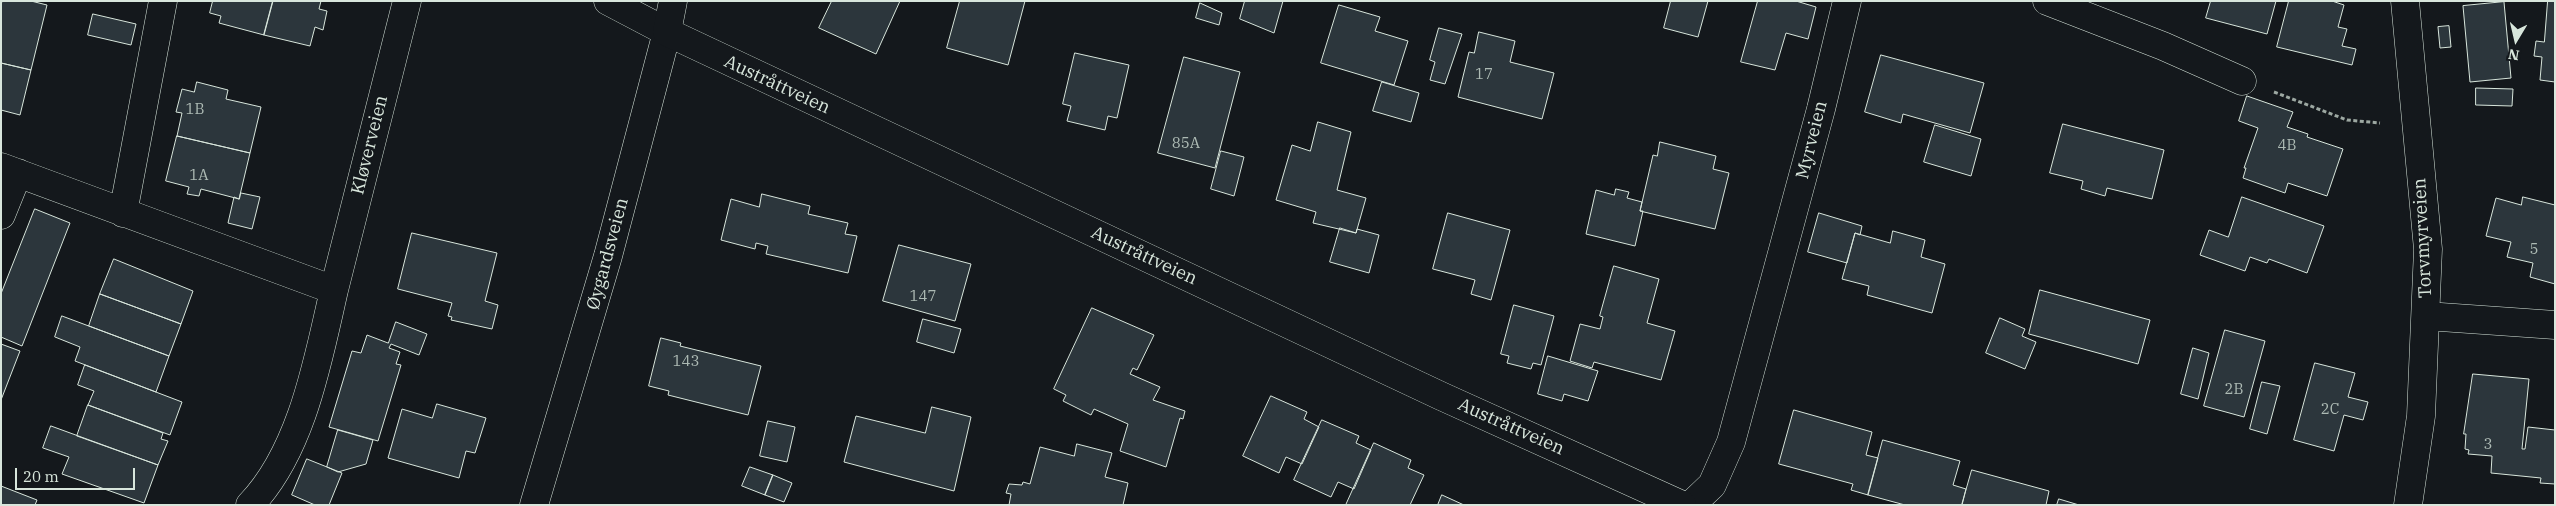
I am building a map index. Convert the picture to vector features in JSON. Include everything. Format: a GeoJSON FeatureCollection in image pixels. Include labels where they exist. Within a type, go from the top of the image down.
{"type":"FeatureCollection","features":[{"type":"Feature","properties":{"kind":"street"},"geometry":{"type":"LineString","coordinates":[[123,213],[163,1]]}},
{"type":"Feature","properties":{"kind":"street","name":"Kløverveien"},"geometry":{"type":"LineString","coordinates":[[250,505],[286,452],[311,389],[407,1]]}},
{"type":"Feature","properties":{"kind":"street","name":"Austråttveien"},"geometry":{"type":"LineString","coordinates":[[608,1],[667,32],[1441,396],[1682,505]]}},
{"type":"Feature","properties":{"kind":"street","name":"Øygardsveien"},"geometry":{"type":"LineString","coordinates":[[534,505],[608,256],[667,32],[672,1]]}},
{"type":"Feature","properties":{"kind":"street","name":"Myrveien"},"geometry":{"type":"LineString","coordinates":[[1691,505],[1712,486],[1732,442],[1776,279],[1846,1]]}},
{"type":"Feature","properties":{"kind":"street"},"geometry":{"type":"LineString","coordinates":[[2047,1],[2163,46],[2242,81]]}},
{"type":"Feature","properties":{"kind":"street","name":"Torvmyrveien"},"geometry":{"type":"LineString","coordinates":[[2405,1],[2428,250],[2420,416],[2408,505]]}},
{"type":"Feature","properties":{"kind":"street"},"geometry":{"type":"LineString","coordinates":[[1,215],[10,170],[334,290]]}},
{"type":"Feature","properties":{"kind":"street"},"geometry":{"type":"LineString","coordinates":[[2426,316],[2555,325]]}},
{"type":"Feature","properties":{"kind":"path"},"geometry":{"type":"LineString","coordinates":[[2242,81],[2348,120],[2416,126]]}},
{"type":"Feature","properties":{"kind":"building"},"geometry":{"type":"Polygon","coordinates":[[[3,1],[31,1],[47,5],[31,70],[1,63],[1,4],[3,1]]]}},
{"type":"Feature","properties":{"kind":"building"},"geometry":{"type":"Polygon","coordinates":[[[213,1],[273,1],[264,35],[219,23],[221,16],[210,13],[213,1]]]}},
{"type":"Feature","properties":{"kind":"building"},"geometry":{"type":"Polygon","coordinates":[[[273,1],[321,1],[319,9],[327,11],[323,30],[315,27],[310,46],[264,35],[273,1]]]}},
{"type":"Feature","properties":{"kind":"building"},"geometry":{"type":"Polygon","coordinates":[[[832,1],[900,1],[876,54],[819,28],[832,1]]]}},
{"type":"Feature","properties":{"kind":"building"},"geometry":{"type":"Polygon","coordinates":[[[960,1],[1025,1],[1008,65],[947,48],[960,1]]]}},
{"type":"Feature","properties":{"kind":"building"},"geometry":{"type":"Polygon","coordinates":[[[1245,1],[1283,1],[1274,33],[1240,19],[1245,1]]]}},
{"type":"Feature","properties":{"kind":"building"},"geometry":{"type":"Polygon","coordinates":[[[1671,1],[1708,1],[1698,37],[1664,28],[1671,1]]]}},
{"type":"Feature","properties":{"kind":"building"},"geometry":{"type":"Polygon","coordinates":[[[1758,1],[1796,1],[1816,7],[1808,39],[1786,33],[1775,70],[1741,62],[1758,1]]]}},
{"type":"Feature","properties":{"kind":"building"},"geometry":{"type":"Polygon","coordinates":[[[2211,1],[2276,1],[2267,34],[2206,18],[2211,1]]]}},
{"type":"Feature","properties":{"kind":"building"},"geometry":{"type":"Polygon","coordinates":[[[2289,1],[2332,1],[2344,5],[2338,27],[2347,29],[2342,46],[2356,49],[2352,65],[2277,47],[2289,1]]]}},
{"type":"Feature","properties":{"kind":"building"},"geometry":{"type":"Polygon","coordinates":[[[2548,1],[2555,1],[2555,82],[2540,80],[2542,57],[2534,56],[2536,41],[2544,42],[2548,1]]]}},
{"type":"Feature","properties":{"kind":"building"},"geometry":{"type":"Polygon","coordinates":[[[2504,2],[2511,78],[2470,82],[2463,6],[2504,2]]]}},
{"type":"Feature","properties":{"kind":"building"},"geometry":{"type":"Polygon","coordinates":[[[1200,3],[1222,13],[1219,25],[1196,18],[1200,3]]]}},
{"type":"Feature","properties":{"kind":"building"},"geometry":{"type":"Polygon","coordinates":[[[1339,5],[1380,17],[1375,31],[1408,41],[1394,85],[1321,63],[1339,5]]]}},
{"type":"Feature","properties":{"kind":"building"},"geometry":{"type":"Polygon","coordinates":[[[93,14],[136,24],[131,45],[88,35],[93,14]]]}},
{"type":"Feature","properties":{"kind":"building"},"geometry":{"type":"Polygon","coordinates":[[[2449,26],[2451,47],[2440,48],[2438,27],[2449,26]]]}},
{"type":"Feature","properties":{"kind":"building"},"geometry":{"type":"Polygon","coordinates":[[[1439,28],[1462,34],[1445,84],[1430,80],[1435,62],[1430,60],[1439,28]]]}},
{"type":"Feature","properties":{"kind":"building"},"geometry":{"type":"Polygon","coordinates":[[[1479,32],[1515,41],[1510,62],[1554,73],[1542,119],[1458,97],[1469,52],[1474,53],[1479,32]]]}},
{"type":"Feature","properties":{"kind":"building"},"geometry":{"type":"Polygon","coordinates":[[[1075,53],[1129,65],[1117,118],[1108,116],[1105,130],[1067,121],[1071,106],[1063,104],[1075,53]]]}},
{"type":"Feature","properties":{"kind":"building"},"geometry":{"type":"Polygon","coordinates":[[[1881,55],[1984,83],[1970,133],[1903,114],[1901,123],[1865,112],[1881,55]]]}},
{"type":"Feature","properties":{"kind":"building"},"geometry":{"type":"Polygon","coordinates":[[[1184,57],[1240,72],[1215,168],[1158,153],[1184,57]]]}},
{"type":"Feature","properties":{"kind":"building"},"geometry":{"type":"Polygon","coordinates":[[[1,63],[31,70],[20,115],[1,110],[1,63]]]}},
{"type":"Feature","properties":{"kind":"building"},"geometry":{"type":"Polygon","coordinates":[[[197,82],[228,90],[226,99],[261,107],[250,153],[177,136],[182,113],[176,112],[182,89],[194,92],[197,82]]]}},
{"type":"Feature","properties":{"kind":"building"},"geometry":{"type":"Polygon","coordinates":[[[1382,82],[1419,93],[1411,122],[1373,111],[1382,82]]]}},
{"type":"Feature","properties":{"kind":"building"},"geometry":{"type":"Polygon","coordinates":[[[2476,88],[2513,89],[2512,106],[2476,105],[2476,88]]]}},
{"type":"Feature","properties":{"kind":"building"},"geometry":{"type":"Polygon","coordinates":[[[2247,96],[2293,112],[2287,127],[2308,134],[2307,137],[2343,149],[2327,196],[2288,183],[2285,193],[2243,178],[2246,168],[2244,168],[2258,128],[2239,121],[2247,96]]]}},
{"type":"Feature","properties":{"kind":"building"},"geometry":{"type":"Polygon","coordinates":[[[1318,122],[1351,132],[1337,190],[1366,198],[1356,233],[1313,223],[1316,212],[1276,200],[1292,145],[1310,151],[1318,122]]]}},
{"type":"Feature","properties":{"kind":"building"},"geometry":{"type":"Polygon","coordinates":[[[2063,124],[2164,150],[2152,199],[2107,188],[2105,196],[2081,189],[2083,181],[2050,173],[2063,124]]]}},
{"type":"Feature","properties":{"kind":"building"},"geometry":{"type":"Polygon","coordinates":[[[1935,125],[1981,139],[1971,176],[1924,162],[1935,125]]]}},
{"type":"Feature","properties":{"kind":"building"},"geometry":{"type":"Polygon","coordinates":[[[177,136],[250,153],[239,199],[201,189],[199,196],[187,194],[189,187],[166,181],[177,136]]]}},
{"type":"Feature","properties":{"kind":"building"},"geometry":{"type":"Polygon","coordinates":[[[1660,142],[1716,156],[1713,169],[1729,173],[1715,229],[1640,211],[1653,155],[1657,156],[1660,142]]]}},
{"type":"Feature","properties":{"kind":"building"},"geometry":{"type":"Polygon","coordinates":[[[1221,151],[1244,157],[1234,196],[1211,189],[1221,151]]]}},
{"type":"Feature","properties":{"kind":"building"},"geometry":{"type":"Polygon","coordinates":[[[1616,189],[1629,192],[1627,198],[1642,202],[1640,211],[1643,211],[1635,246],[1586,234],[1596,190],[1614,195],[1616,189]]]}},
{"type":"Feature","properties":{"kind":"building"},"geometry":{"type":"Polygon","coordinates":[[[241,193],[260,197],[252,229],[228,223],[234,197],[239,199],[241,193]]]}},
{"type":"Feature","properties":{"kind":"building"},"geometry":{"type":"Polygon","coordinates":[[[762,194],[810,206],[808,214],[848,223],[845,234],[857,236],[848,273],[766,254],[768,246],[756,243],[755,249],[721,240],[731,199],[759,207],[762,194]]]}},
{"type":"Feature","properties":{"kind":"building"},"geometry":{"type":"Polygon","coordinates":[[[2242,197],[2324,226],[2307,273],[2269,259],[2267,263],[2250,257],[2245,271],[2200,255],[2209,230],[2228,237],[2242,197]]]}},
{"type":"Feature","properties":{"kind":"building"},"geometry":{"type":"Polygon","coordinates":[[[2523,197],[2555,205],[2555,284],[2530,277],[2533,263],[2507,257],[2511,242],[2486,236],[2496,198],[2521,205],[2523,197]]]}},
{"type":"Feature","properties":{"kind":"building"},"geometry":{"type":"Polygon","coordinates":[[[35,209],[70,223],[22,346],[1,337],[1,294],[35,209]]]}},
{"type":"Feature","properties":{"kind":"building"},"geometry":{"type":"Polygon","coordinates":[[[1448,213],[1510,230],[1491,300],[1471,294],[1475,280],[1433,269],[1448,213]]]}},
{"type":"Feature","properties":{"kind":"building"},"geometry":{"type":"Polygon","coordinates":[[[1819,213],[1862,226],[1860,235],[1855,233],[1847,263],[1808,252],[1819,213]]]}},
{"type":"Feature","properties":{"kind":"building"},"geometry":{"type":"Polygon","coordinates":[[[1340,228],[1356,233],[1357,229],[1379,235],[1369,273],[1330,262],[1340,228]]]}},
{"type":"Feature","properties":{"kind":"building"},"geometry":{"type":"Polygon","coordinates":[[[1893,231],[1925,240],[1921,257],[1945,264],[1932,313],[1867,295],[1869,286],[1842,279],[1855,233],[1890,243],[1893,231]]]}},
{"type":"Feature","properties":{"kind":"building"},"geometry":{"type":"Polygon","coordinates":[[[412,233],[497,253],[485,301],[498,305],[492,329],[451,320],[452,317],[448,316],[452,303],[398,289],[412,233]]]}},
{"type":"Feature","properties":{"kind":"building"},"geometry":{"type":"Polygon","coordinates":[[[899,245],[971,264],[955,321],[883,301],[899,245]]]}},
{"type":"Feature","properties":{"kind":"building"},"geometry":{"type":"Polygon","coordinates":[[[114,259],[193,291],[181,324],[100,294],[114,259]]]}},
{"type":"Feature","properties":{"kind":"building"},"geometry":{"type":"Polygon","coordinates":[[[1614,266],[1659,279],[1647,323],[1675,331],[1661,380],[1594,362],[1592,368],[1570,361],[1580,324],[1600,329],[1603,317],[1600,316],[1614,266]]]}},
{"type":"Feature","properties":{"kind":"building"},"geometry":{"type":"Polygon","coordinates":[[[2040,290],[2150,320],[2138,364],[2029,334],[2040,290]]]}},
{"type":"Feature","properties":{"kind":"building"},"geometry":{"type":"Polygon","coordinates":[[[100,294],[181,324],[169,356],[89,326],[100,294]]]}},
{"type":"Feature","properties":{"kind":"building"},"geometry":{"type":"Polygon","coordinates":[[[1514,305],[1554,316],[1541,365],[1533,363],[1531,369],[1507,363],[1509,356],[1501,354],[1514,305]]]}},
{"type":"Feature","properties":{"kind":"building"},"geometry":{"type":"Polygon","coordinates":[[[1092,308],[1154,335],[1137,370],[1133,368],[1130,374],[1160,387],[1153,400],[1185,411],[1183,419],[1180,418],[1166,467],[1120,451],[1128,424],[1094,409],[1091,415],[1063,401],[1066,395],[1054,389],[1092,308]]]}},
{"type":"Feature","properties":{"kind":"building"},"geometry":{"type":"Polygon","coordinates":[[[62,316],[169,356],[156,392],[75,361],[80,347],[55,337],[62,316]]]}},
{"type":"Feature","properties":{"kind":"building"},"geometry":{"type":"Polygon","coordinates":[[[2000,318],[2025,329],[2022,336],[2036,342],[2025,369],[1986,353],[2000,318]]]}},
{"type":"Feature","properties":{"kind":"building"},"geometry":{"type":"Polygon","coordinates":[[[923,319],[961,329],[954,353],[917,342],[923,319]]]}},
{"type":"Feature","properties":{"kind":"building"},"geometry":{"type":"Polygon","coordinates":[[[396,322],[427,334],[419,355],[391,344],[389,348],[400,352],[396,364],[401,365],[378,441],[329,427],[352,351],[361,353],[367,335],[388,343],[396,322]]]}},
{"type":"Feature","properties":{"kind":"building"},"geometry":{"type":"Polygon","coordinates":[[[2225,330],[2265,341],[2244,417],[2204,406],[2225,330]]]}},
{"type":"Feature","properties":{"kind":"building"},"geometry":{"type":"Polygon","coordinates":[[[661,338],[681,343],[680,346],[761,366],[748,415],[668,395],[669,391],[649,386],[661,338]]]}},
{"type":"Feature","properties":{"kind":"building"},"geometry":{"type":"Polygon","coordinates":[[[1,344],[20,351],[1,400],[1,344]]]}},
{"type":"Feature","properties":{"kind":"building"},"geometry":{"type":"Polygon","coordinates":[[[2193,348],[2209,353],[2198,399],[2181,394],[2193,348]]]}},
{"type":"Feature","properties":{"kind":"building"},"geometry":{"type":"Polygon","coordinates":[[[1548,356],[1598,371],[1588,401],[1564,394],[1562,401],[1538,394],[1548,356]]]}},
{"type":"Feature","properties":{"kind":"building"},"geometry":{"type":"Polygon","coordinates":[[[2315,363],[2355,373],[2348,397],[2368,402],[2363,420],[2344,415],[2334,451],[2294,440],[2315,363]]]}},
{"type":"Feature","properties":{"kind":"building"},"geometry":{"type":"Polygon","coordinates":[[[85,365],[182,402],[170,435],[88,405],[94,391],[78,385],[85,365]]]}},
{"type":"Feature","properties":{"kind":"building"},"geometry":{"type":"Polygon","coordinates":[[[2473,374],[2529,379],[2522,449],[2525,449],[2528,427],[2555,430],[2555,484],[2540,483],[2541,478],[2491,473],[2492,456],[2468,454],[2469,450],[2465,449],[2466,434],[2464,434],[2473,374]]]}},
{"type":"Feature","properties":{"kind":"building"},"geometry":{"type":"Polygon","coordinates":[[[2262,382],[2280,386],[2267,434],[2250,429],[2262,382]]]}},
{"type":"Feature","properties":{"kind":"building"},"geometry":{"type":"Polygon","coordinates":[[[1271,396],[1307,412],[1304,419],[1319,427],[1302,464],[1286,457],[1279,473],[1243,456],[1271,396]]]}},
{"type":"Feature","properties":{"kind":"building"},"geometry":{"type":"Polygon","coordinates":[[[437,404],[486,418],[475,453],[466,451],[459,478],[388,458],[402,409],[432,418],[437,404]]]}},
{"type":"Feature","properties":{"kind":"building"},"geometry":{"type":"Polygon","coordinates":[[[88,405],[163,433],[161,439],[168,441],[158,465],[77,436],[88,405]]]}},
{"type":"Feature","properties":{"kind":"building"},"geometry":{"type":"Polygon","coordinates":[[[932,407],[971,417],[954,491],[844,462],[856,416],[925,433],[932,407]]]}},
{"type":"Feature","properties":{"kind":"building"},"geometry":{"type":"Polygon","coordinates":[[[1794,410],[1872,432],[1866,455],[1878,458],[1868,495],[1851,490],[1853,484],[1779,464],[1794,410]]]}},
{"type":"Feature","properties":{"kind":"building"},"geometry":{"type":"Polygon","coordinates":[[[1322,420],[1359,436],[1356,443],[1371,450],[1354,489],[1338,482],[1331,497],[1294,480],[1322,420]]]}},
{"type":"Feature","properties":{"kind":"building"},"geometry":{"type":"Polygon","coordinates":[[[768,421],[795,427],[787,462],[760,456],[768,421]]]}},
{"type":"Feature","properties":{"kind":"building"},"geometry":{"type":"Polygon","coordinates":[[[51,426],[158,465],[144,503],[62,474],[69,457],[43,448],[51,426]]]}},
{"type":"Feature","properties":{"kind":"building"},"geometry":{"type":"Polygon","coordinates":[[[338,430],[373,440],[366,464],[338,472],[327,467],[338,430]]]}},
{"type":"Feature","properties":{"kind":"building"},"geometry":{"type":"Polygon","coordinates":[[[1883,440],[1960,461],[1953,485],[1966,489],[1962,505],[1905,505],[1868,495],[1883,440]]]}},
{"type":"Feature","properties":{"kind":"building"},"geometry":{"type":"Polygon","coordinates":[[[1374,443],[1411,460],[1408,468],[1424,475],[1410,505],[1346,505],[1374,443]]]}},
{"type":"Feature","properties":{"kind":"building"},"geometry":{"type":"Polygon","coordinates":[[[1077,444],[1112,453],[1105,477],[1128,483],[1123,505],[1009,505],[1011,494],[1006,493],[1009,484],[1022,485],[1023,482],[1030,484],[1040,447],[1074,456],[1077,444]]]}},
{"type":"Feature","properties":{"kind":"building"},"geometry":{"type":"Polygon","coordinates":[[[307,459],[342,473],[329,505],[315,505],[292,495],[307,459]]]}},
{"type":"Feature","properties":{"kind":"building"},"geometry":{"type":"Polygon","coordinates":[[[750,467],[773,475],[765,495],[742,486],[750,467]]]}},
{"type":"Feature","properties":{"kind":"building"},"geometry":{"type":"Polygon","coordinates":[[[1972,470],[2049,491],[2046,505],[1962,505],[1972,470]]]}},
{"type":"Feature","properties":{"kind":"building"},"geometry":{"type":"Polygon","coordinates":[[[773,475],[792,483],[784,502],[765,495],[773,475]]]}},
{"type":"Feature","properties":{"kind":"building"},"geometry":{"type":"Polygon","coordinates":[[[1,486],[37,500],[35,505],[1,505],[1,486]]]}},
{"type":"Feature","properties":{"kind":"building"},"geometry":{"type":"Polygon","coordinates":[[[1442,495],[1464,505],[1438,505],[1442,495]]]}},
{"type":"Feature","properties":{"kind":"building"},"geometry":{"type":"Polygon","coordinates":[[[2059,499],[2079,505],[2057,505],[2059,499]]]}}]}
